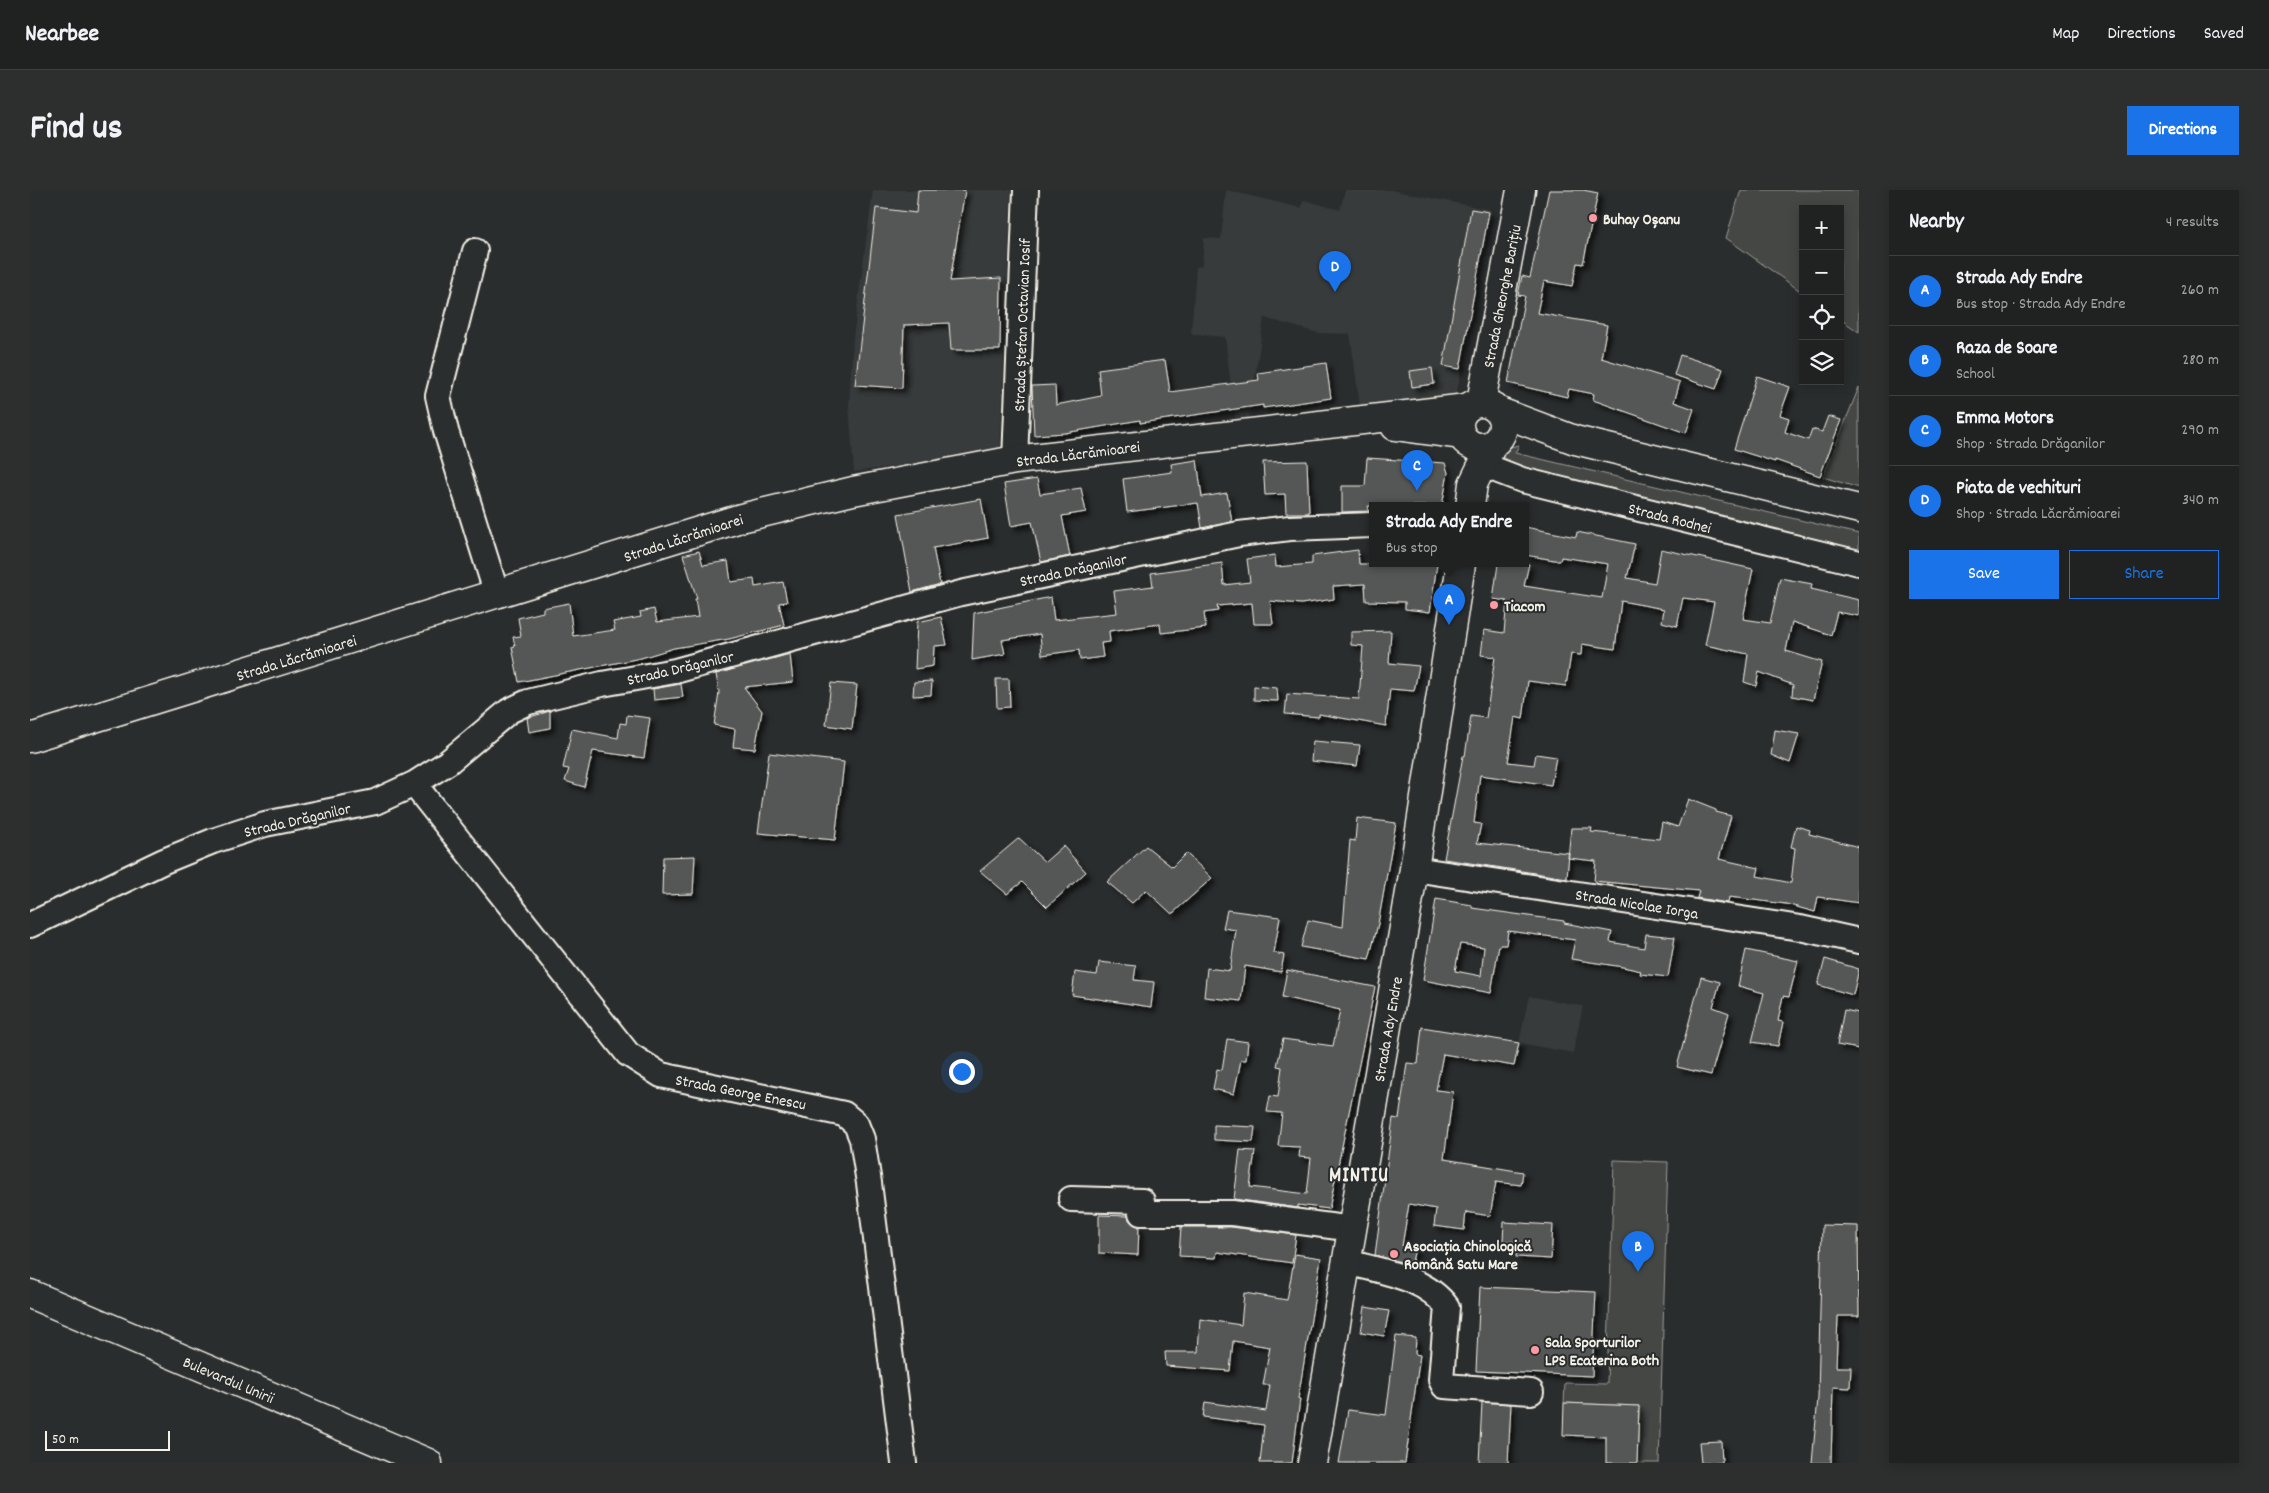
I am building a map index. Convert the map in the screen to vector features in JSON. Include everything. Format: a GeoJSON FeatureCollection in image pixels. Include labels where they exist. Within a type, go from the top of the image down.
{"type":"FeatureCollection","features":[{"type":"Feature","properties":{"kind":"main road","name":"Strada Gheorghe Barițiu"},"geometry":{"type":"LineString","coordinates":[[1482,407],[1522,190]]}},
{"type":"Feature","properties":{"kind":"main road","name":"Strada Lăcrămioarei"},"geometry":{"type":"LineString","coordinates":[[30,738],[741,518],[853,491],[1015,460],[1482,407]]}},
{"type":"Feature","properties":{"kind":"main road"},"geometry":{"type":"LineString","coordinates":[[1482,407],[1504,427],[1483,468]]}},
{"type":"Feature","properties":{"kind":"main road"},"geometry":{"type":"LineString","coordinates":[[1483,468],[1463,438],[1459,420],[1482,407],[1576,440],[1859,509]]}},
{"type":"Feature","properties":{"kind":"main road","name":"Strada Lăcrămioarei"},"geometry":{"type":"LineString","coordinates":[[1354,421],[1463,438],[1478,447],[1483,468]]}},
{"type":"Feature","properties":{"kind":"main road"},"geometry":{"type":"LineString","coordinates":[[1483,468],[1576,440]]}},
{"type":"Feature","properties":{"kind":"main road","name":"Strada Ady Endre"},"geometry":{"type":"LineString","coordinates":[[1312,1463],[1414,869],[1461,567]]}},
{"type":"Feature","properties":{"kind":"main road","name":"Bulevardul Unirii"},"geometry":{"type":"LineString","coordinates":[[30,1294],[428,1463]]}},
{"type":"Feature","properties":{"kind":"street","name":"Strada Ștefan Octavian Iosif"},"geometry":{"type":"LineString","coordinates":[[1015,460],[1026,190]]}},
{"type":"Feature","properties":{"kind":"street"},"geometry":{"type":"LineString","coordinates":[[475,251],[438,396],[446,431],[497,595]]}},
{"type":"Feature","properties":{"kind":"street","name":"Strada Rodnei"},"geometry":{"type":"LineString","coordinates":[[1483,468],[1522,480],[1859,563]]}},
{"type":"Feature","properties":{"kind":"street","name":"Strada Drăganilor"},"geometry":{"type":"LineString","coordinates":[[30,925],[164,861],[213,841],[265,824],[375,802],[414,784],[446,763],[509,711],[528,702],[602,684],[675,671],[961,593],[1230,536],[1290,528],[1369,525]]}},
{"type":"Feature","properties":{"kind":"street","name":"Strada George Enescu"},"geometry":{"type":"LineString","coordinates":[[414,784],[628,1054],[661,1075],[762,1098],[817,1106],[844,1114],[856,1124],[862,1139],[870,1183],[904,1463]]}},
{"type":"Feature","properties":{"kind":"street","name":"Strada Nicolae Iorga"},"geometry":{"type":"LineString","coordinates":[[1414,869],[1800,928],[1859,941]]}},
{"type":"Feature","properties":{"kind":"street"},"geometry":{"type":"LineString","coordinates":[[1071,1199],[1142,1201],[1141,1213],[1232,1212],[1353,1229]]}},
{"type":"Feature","properties":{"kind":"street"},"geometry":{"type":"LineString","coordinates":[[1348,1262],[1416,1282],[1439,1296],[1447,1307],[1441,1380],[1444,1386],[1531,1392]]}},
{"type":"Feature","properties":{"kind":"shaded area"},"geometry":{"type":"Polygon","coordinates":[[[873,190],[1011,190],[1000,452],[854,472],[849,405],[853,338],[873,190]]]}},
{"type":"Feature","properties":{"kind":"shaded area"},"geometry":{"type":"Polygon","coordinates":[[[1226,190],[1301,208],[1304,200],[1340,210],[1345,190],[1391,190],[1491,210],[1456,397],[1360,406],[1350,334],[1318,333],[1264,318],[1249,417],[1235,419],[1225,337],[1191,334],[1196,267],[1202,266],[1204,238],[1221,239],[1226,190]]]}},
{"type":"Feature","properties":{"kind":"shaded area"},"geometry":{"type":"Polygon","coordinates":[[[1741,190],[1859,190],[1859,332],[1844,322],[1844,205],[1799,205],[1799,290],[1726,238],[1741,190]]]}},
{"type":"Feature","properties":{"kind":"shaded area"},"geometry":{"type":"Polygon","coordinates":[[[1859,387],[1859,488],[1823,477],[1859,387]]]}},
{"type":"Feature","properties":{"kind":"shaded area"},"geometry":{"type":"Polygon","coordinates":[[[1519,445],[1515,453],[1859,534],[1859,550],[1501,463],[1506,448],[1519,445]]]}},
{"type":"Feature","properties":{"kind":"shaded area"},"geometry":{"type":"Polygon","coordinates":[[[1529,996],[1583,1006],[1573,1053],[1519,1043],[1529,996]]]}},
{"type":"Feature","properties":{"kind":"shaded area"},"geometry":{"type":"Polygon","coordinates":[[[1614,1160],[1668,1162],[1659,1463],[1637,1463],[1639,1406],[1564,1403],[1565,1383],[1607,1384],[1614,1160]]]}},
{"type":"Feature","properties":{"kind":"building"},"geometry":{"type":"Polygon","coordinates":[[[918,190],[965,190],[950,281],[1001,278],[1000,350],[951,350],[949,323],[904,325],[902,388],[855,385],[876,208],[916,213],[918,190]]]}},
{"type":"Feature","properties":{"kind":"building"},"geometry":{"type":"Polygon","coordinates":[[[1549,190],[1583,190],[1598,193],[1583,264],[1577,263],[1572,286],[1544,281],[1537,313],[1607,325],[1601,358],[1680,382],[1674,402],[1694,409],[1686,433],[1593,400],[1594,394],[1569,389],[1567,397],[1508,383],[1525,296],[1518,295],[1522,276],[1530,278],[1549,190]]]}},
{"type":"Feature","properties":{"kind":"building"},"geometry":{"type":"Polygon","coordinates":[[[1471,209],[1489,212],[1460,369],[1443,366],[1471,209]]]}},
{"type":"Feature","properties":{"kind":"building"},"geometry":{"type":"Polygon","coordinates":[[[1680,355],[1723,369],[1716,389],[1674,375],[1680,355]]]}},
{"type":"Feature","properties":{"kind":"building"},"geometry":{"type":"Polygon","coordinates":[[[1165,360],[1170,392],[1259,380],[1258,373],[1326,363],[1331,398],[1263,408],[1263,405],[1140,423],[1140,420],[1065,433],[1034,435],[1032,386],[1055,385],[1056,405],[1101,396],[1098,369],[1165,360]]]}},
{"type":"Feature","properties":{"kind":"building"},"geometry":{"type":"Polygon","coordinates":[[[1432,368],[1434,384],[1412,387],[1410,371],[1432,368]]]}},
{"type":"Feature","properties":{"kind":"building"},"geometry":{"type":"Polygon","coordinates":[[[1757,376],[1790,387],[1780,415],[1789,418],[1785,432],[1808,440],[1812,429],[1822,432],[1828,416],[1841,420],[1820,476],[1775,460],[1775,462],[1734,449],[1757,376]]]}},
{"type":"Feature","properties":{"kind":"building"},"geometry":{"type":"Polygon","coordinates":[[[1367,458],[1445,463],[1448,473],[1443,502],[1369,502],[1369,511],[1342,512],[1342,486],[1365,486],[1367,458]]]}},
{"type":"Feature","properties":{"kind":"building"},"geometry":{"type":"Polygon","coordinates":[[[1197,460],[1202,497],[1227,493],[1232,522],[1202,528],[1198,503],[1127,512],[1123,479],[1172,472],[1171,464],[1197,460]]]}},
{"type":"Feature","properties":{"kind":"building"},"geometry":{"type":"Polygon","coordinates":[[[1307,461],[1309,513],[1286,513],[1285,494],[1265,495],[1263,462],[1307,461]]]}},
{"type":"Feature","properties":{"kind":"building"},"geometry":{"type":"Polygon","coordinates":[[[1037,479],[1040,494],[1081,488],[1086,512],[1062,516],[1070,556],[1041,562],[1032,522],[1011,526],[1004,484],[1037,479]]]}},
{"type":"Feature","properties":{"kind":"building"},"geometry":{"type":"Polygon","coordinates":[[[981,499],[988,538],[933,548],[940,584],[912,592],[898,514],[981,499]]]}},
{"type":"Feature","properties":{"kind":"building"},"geometry":{"type":"Polygon","coordinates":[[[1529,528],[1576,537],[1577,532],[1635,544],[1627,578],[1655,583],[1661,549],[1753,569],[1743,619],[1770,623],[1780,578],[1812,584],[1811,589],[1859,600],[1859,616],[1837,612],[1831,635],[1792,622],[1786,651],[1822,662],[1813,700],[1792,696],[1793,685],[1759,672],[1756,686],[1744,682],[1748,654],[1705,645],[1714,602],[1683,598],[1677,626],[1662,622],[1664,609],[1621,601],[1615,649],[1582,644],[1581,655],[1571,654],[1566,686],[1528,681],[1523,719],[1515,717],[1508,762],[1534,765],[1536,754],[1556,757],[1551,785],[1480,775],[1474,823],[1481,824],[1477,843],[1569,853],[1567,878],[1444,859],[1463,756],[1465,756],[1471,716],[1486,718],[1495,657],[1481,655],[1484,630],[1504,633],[1507,601],[1493,599],[1498,567],[1528,567],[1524,586],[1602,598],[1608,564],[1561,557],[1560,561],[1529,556],[1529,528]]]}},
{"type":"Feature","properties":{"kind":"building"},"geometry":{"type":"Polygon","coordinates":[[[1358,550],[1359,564],[1369,564],[1369,567],[1437,567],[1430,612],[1405,609],[1405,602],[1366,601],[1365,584],[1333,586],[1334,599],[1301,604],[1270,601],[1273,624],[1254,624],[1252,603],[1217,606],[1218,611],[1204,613],[1206,628],[1161,633],[1160,624],[1109,631],[1110,642],[1101,643],[1103,657],[1080,660],[1079,650],[1042,655],[1040,634],[1002,640],[1005,654],[972,660],[974,613],[1051,597],[1054,620],[1117,613],[1114,591],[1153,586],[1151,573],[1222,563],[1224,585],[1250,582],[1247,559],[1275,555],[1276,567],[1312,564],[1312,556],[1358,550]]]}},
{"type":"Feature","properties":{"kind":"building"},"geometry":{"type":"Polygon","coordinates":[[[699,551],[703,565],[728,561],[731,582],[754,579],[755,587],[783,582],[787,602],[779,603],[784,625],[729,639],[674,648],[641,658],[519,682],[512,647],[515,646],[513,637],[521,636],[518,618],[543,612],[543,608],[569,603],[573,636],[615,630],[613,622],[641,617],[640,612],[654,609],[657,622],[698,617],[695,599],[697,599],[683,555],[699,551]]]}},
{"type":"Feature","properties":{"kind":"building"},"geometry":{"type":"Polygon","coordinates":[[[941,617],[947,645],[934,646],[933,666],[915,669],[917,622],[941,617]]]}},
{"type":"Feature","properties":{"kind":"building"},"geometry":{"type":"Polygon","coordinates":[[[1391,631],[1389,663],[1419,666],[1414,691],[1390,689],[1386,726],[1319,714],[1319,717],[1285,714],[1287,694],[1359,699],[1363,646],[1351,645],[1351,632],[1391,631]]]}},
{"type":"Feature","properties":{"kind":"building"},"geometry":{"type":"Polygon","coordinates":[[[790,654],[793,682],[744,687],[762,711],[755,749],[733,747],[735,729],[714,725],[719,692],[716,674],[790,654]]]}},
{"type":"Feature","properties":{"kind":"building"},"geometry":{"type":"Polygon","coordinates":[[[996,679],[1009,679],[1010,707],[997,708],[996,679]]]}},
{"type":"Feature","properties":{"kind":"building"},"geometry":{"type":"Polygon","coordinates":[[[932,681],[931,695],[913,696],[914,682],[932,681]]]}},
{"type":"Feature","properties":{"kind":"building"},"geometry":{"type":"Polygon","coordinates":[[[831,683],[857,685],[852,729],[826,725],[831,683]]]}},
{"type":"Feature","properties":{"kind":"building"},"geometry":{"type":"Polygon","coordinates":[[[681,684],[683,697],[654,700],[653,689],[681,684]]]}},
{"type":"Feature","properties":{"kind":"building"},"geometry":{"type":"Polygon","coordinates":[[[1254,686],[1277,688],[1278,701],[1254,700],[1254,686]]]}},
{"type":"Feature","properties":{"kind":"building"},"geometry":{"type":"Polygon","coordinates":[[[550,711],[550,728],[529,732],[527,718],[550,711]]]}},
{"type":"Feature","properties":{"kind":"building"},"geometry":{"type":"Polygon","coordinates":[[[627,715],[650,718],[644,758],[593,751],[584,787],[565,781],[569,769],[563,768],[572,729],[618,738],[620,723],[626,724],[627,715]]]}},
{"type":"Feature","properties":{"kind":"building"},"geometry":{"type":"Polygon","coordinates":[[[1775,730],[1799,734],[1790,763],[1771,755],[1775,730]]]}},
{"type":"Feature","properties":{"kind":"building"},"geometry":{"type":"Polygon","coordinates":[[[1313,741],[1360,745],[1357,766],[1311,761],[1313,741]]]}},
{"type":"Feature","properties":{"kind":"building"},"geometry":{"type":"Polygon","coordinates":[[[769,753],[844,762],[835,840],[758,833],[769,753]]]}},
{"type":"Feature","properties":{"kind":"building"},"geometry":{"type":"Polygon","coordinates":[[[1688,799],[1716,810],[1716,812],[1731,816],[1719,859],[1759,868],[1757,876],[1791,883],[1795,848],[1791,847],[1796,826],[1810,830],[1809,834],[1859,847],[1859,903],[1818,897],[1815,912],[1786,904],[1729,897],[1728,903],[1697,898],[1699,891],[1594,881],[1596,861],[1568,858],[1571,828],[1592,828],[1591,832],[1659,839],[1662,822],[1678,827],[1688,799]]]}},
{"type":"Feature","properties":{"kind":"building"},"geometry":{"type":"Polygon","coordinates":[[[1357,818],[1396,823],[1378,924],[1369,959],[1301,947],[1308,920],[1343,927],[1350,840],[1355,841],[1357,818]]]}},
{"type":"Feature","properties":{"kind":"building"},"geometry":{"type":"Polygon","coordinates":[[[1019,838],[1045,862],[1063,846],[1086,872],[1047,907],[1022,882],[1007,894],[980,871],[1019,838]]]}},
{"type":"Feature","properties":{"kind":"building"},"geometry":{"type":"Polygon","coordinates":[[[1146,846],[1172,867],[1186,853],[1212,878],[1172,914],[1146,890],[1132,903],[1107,882],[1146,846]]]}},
{"type":"Feature","properties":{"kind":"building"},"geometry":{"type":"Polygon","coordinates":[[[695,856],[693,894],[662,895],[663,857],[695,856]]]}},
{"type":"Feature","properties":{"kind":"building"},"geometry":{"type":"Polygon","coordinates":[[[1436,899],[1472,905],[1472,908],[1564,921],[1564,923],[1612,932],[1610,942],[1644,948],[1646,934],[1675,937],[1668,977],[1640,974],[1641,971],[1623,967],[1571,959],[1575,940],[1508,931],[1506,945],[1499,945],[1491,993],[1423,980],[1436,899]],[[1460,944],[1455,971],[1481,976],[1484,947],[1460,944]]]}},
{"type":"Feature","properties":{"kind":"building"},"geometry":{"type":"Polygon","coordinates":[[[1227,910],[1280,917],[1274,953],[1284,955],[1281,972],[1245,966],[1241,1001],[1204,997],[1207,968],[1230,971],[1236,930],[1223,928],[1227,910]]]}},
{"type":"Feature","properties":{"kind":"building"},"geometry":{"type":"Polygon","coordinates":[[[1746,950],[1798,961],[1789,997],[1783,996],[1778,1021],[1783,1022],[1778,1046],[1752,1042],[1764,993],[1738,986],[1746,950]]]}},
{"type":"Feature","properties":{"kind":"building"},"geometry":{"type":"Polygon","coordinates":[[[1825,959],[1859,969],[1853,995],[1818,985],[1825,959]]]}},
{"type":"Feature","properties":{"kind":"building"},"geometry":{"type":"Polygon","coordinates":[[[1099,962],[1136,966],[1134,980],[1154,982],[1151,1007],[1072,995],[1075,972],[1097,975],[1099,962]]]}},
{"type":"Feature","properties":{"kind":"building"},"geometry":{"type":"Polygon","coordinates":[[[1287,970],[1375,987],[1329,1209],[1298,1205],[1298,1208],[1234,1199],[1240,1150],[1255,1151],[1250,1187],[1307,1194],[1311,1158],[1299,1157],[1300,1147],[1278,1146],[1282,1113],[1267,1112],[1270,1096],[1278,1097],[1282,1067],[1277,1066],[1283,1039],[1333,1046],[1340,1010],[1282,997],[1287,970]]]}},
{"type":"Feature","properties":{"kind":"building"},"geometry":{"type":"Polygon","coordinates":[[[1701,977],[1720,982],[1713,1007],[1729,1013],[1711,1075],[1677,1067],[1701,977]]]}},
{"type":"Feature","properties":{"kind":"building"},"geometry":{"type":"Polygon","coordinates":[[[1844,1010],[1859,1013],[1859,1049],[1837,1045],[1844,1010]]]}},
{"type":"Feature","properties":{"kind":"building"},"geometry":{"type":"Polygon","coordinates":[[[1422,1027],[1519,1043],[1514,1066],[1443,1054],[1436,1090],[1453,1092],[1444,1159],[1523,1172],[1521,1185],[1496,1182],[1490,1216],[1466,1212],[1464,1230],[1434,1226],[1436,1209],[1409,1204],[1402,1246],[1415,1248],[1412,1262],[1402,1260],[1401,1262],[1375,1255],[1393,1118],[1399,1119],[1407,1063],[1418,1064],[1422,1027]]]}},
{"type":"Feature","properties":{"kind":"building"},"geometry":{"type":"Polygon","coordinates":[[[1227,1039],[1248,1042],[1246,1060],[1241,1060],[1234,1094],[1213,1089],[1217,1069],[1222,1070],[1227,1039]]]}},
{"type":"Feature","properties":{"kind":"building"},"geometry":{"type":"Polygon","coordinates":[[[1214,1125],[1255,1127],[1253,1142],[1214,1140],[1214,1125]]]}},
{"type":"Feature","properties":{"kind":"building"},"geometry":{"type":"Polygon","coordinates":[[[1099,1215],[1128,1216],[1133,1224],[1139,1226],[1138,1255],[1099,1253],[1099,1215]]]}},
{"type":"Feature","properties":{"kind":"building"},"geometry":{"type":"Polygon","coordinates":[[[1504,1222],[1553,1225],[1551,1259],[1516,1257],[1517,1242],[1503,1241],[1504,1222]]]}},
{"type":"Feature","properties":{"kind":"building"},"geometry":{"type":"Polygon","coordinates":[[[1822,1225],[1858,1226],[1859,1316],[1838,1316],[1836,1367],[1851,1367],[1850,1388],[1833,1387],[1831,1463],[1812,1463],[1818,1398],[1822,1225]]]}},
{"type":"Feature","properties":{"kind":"building"},"geometry":{"type":"Polygon","coordinates":[[[1181,1227],[1231,1227],[1296,1235],[1292,1263],[1217,1252],[1216,1258],[1179,1256],[1181,1227]]]}},
{"type":"Feature","properties":{"kind":"building"},"geometry":{"type":"Polygon","coordinates":[[[1295,1254],[1321,1258],[1298,1399],[1300,1399],[1292,1463],[1260,1463],[1264,1425],[1203,1417],[1205,1402],[1266,1411],[1270,1385],[1263,1385],[1270,1347],[1233,1341],[1230,1371],[1166,1366],[1165,1352],[1198,1352],[1200,1319],[1241,1325],[1244,1293],[1287,1300],[1295,1254]]]}},
{"type":"Feature","properties":{"kind":"building","name":"Sala Sporturilor LPS Ecaterina Both"},"geometry":{"type":"Polygon","coordinates":[[[1480,1287],[1596,1292],[1592,1376],[1476,1371],[1480,1287]]]}},
{"type":"Feature","properties":{"kind":"building"},"geometry":{"type":"Polygon","coordinates":[[[1365,1307],[1389,1311],[1384,1336],[1361,1332],[1365,1307]]]}},
{"type":"Feature","properties":{"kind":"building"},"geometry":{"type":"Polygon","coordinates":[[[1396,1336],[1416,1338],[1415,1354],[1420,1355],[1405,1463],[1339,1463],[1348,1410],[1386,1415],[1396,1336]]]}},
{"type":"Feature","properties":{"kind":"building"},"geometry":{"type":"Polygon","coordinates":[[[1482,1402],[1511,1404],[1508,1463],[1479,1463],[1482,1402]]]}},
{"type":"Feature","properties":{"kind":"building"},"geometry":{"type":"Polygon","coordinates":[[[1564,1403],[1639,1406],[1637,1463],[1606,1463],[1606,1437],[1563,1435],[1564,1403]]]}},
{"type":"Feature","properties":{"kind":"building"},"geometry":{"type":"Polygon","coordinates":[[[1721,1441],[1722,1463],[1701,1463],[1699,1442],[1721,1441]]]}},
{"type":"Feature","properties":{"kind":"place","name":"Buhay Oșanu"},"geometry":{"type":"Point","coordinates":[1593,218]}},
{"type":"Feature","properties":{"kind":"place","name":"Piata de vechituri"},"geometry":{"type":"Point","coordinates":[1335,292]}},
{"type":"Feature","properties":{"kind":"place","name":"Emma Motors"},"geometry":{"type":"Point","coordinates":[1417,491]}},
{"type":"Feature","properties":{"kind":"place","name":"Tiacom"},"geometry":{"type":"Point","coordinates":[1494,605]}},
{"type":"Feature","properties":{"kind":"place","name":"Strada Ady Endre"},"geometry":{"type":"Point","coordinates":[1449,625]}},
{"type":"Feature","properties":{"kind":"place","name":"Asociația Chinologică Română Satu Mare"},"geometry":{"type":"Point","coordinates":[1394,1254]}},
{"type":"Feature","properties":{"kind":"place","name":"Raza de Soare"},"geometry":{"type":"Point","coordinates":[1638,1272]}},
{"type":"Feature","properties":{"kind":"place","name":"Sala Sporturilor LPS Ecaterina Both"},"geometry":{"type":"Point","coordinates":[1535,1350]}},
{"type":"Feature","properties":{"kind":"district","name":"MINTIU"},"geometry":{"type":"Point","coordinates":[1359,1174]}}]}
